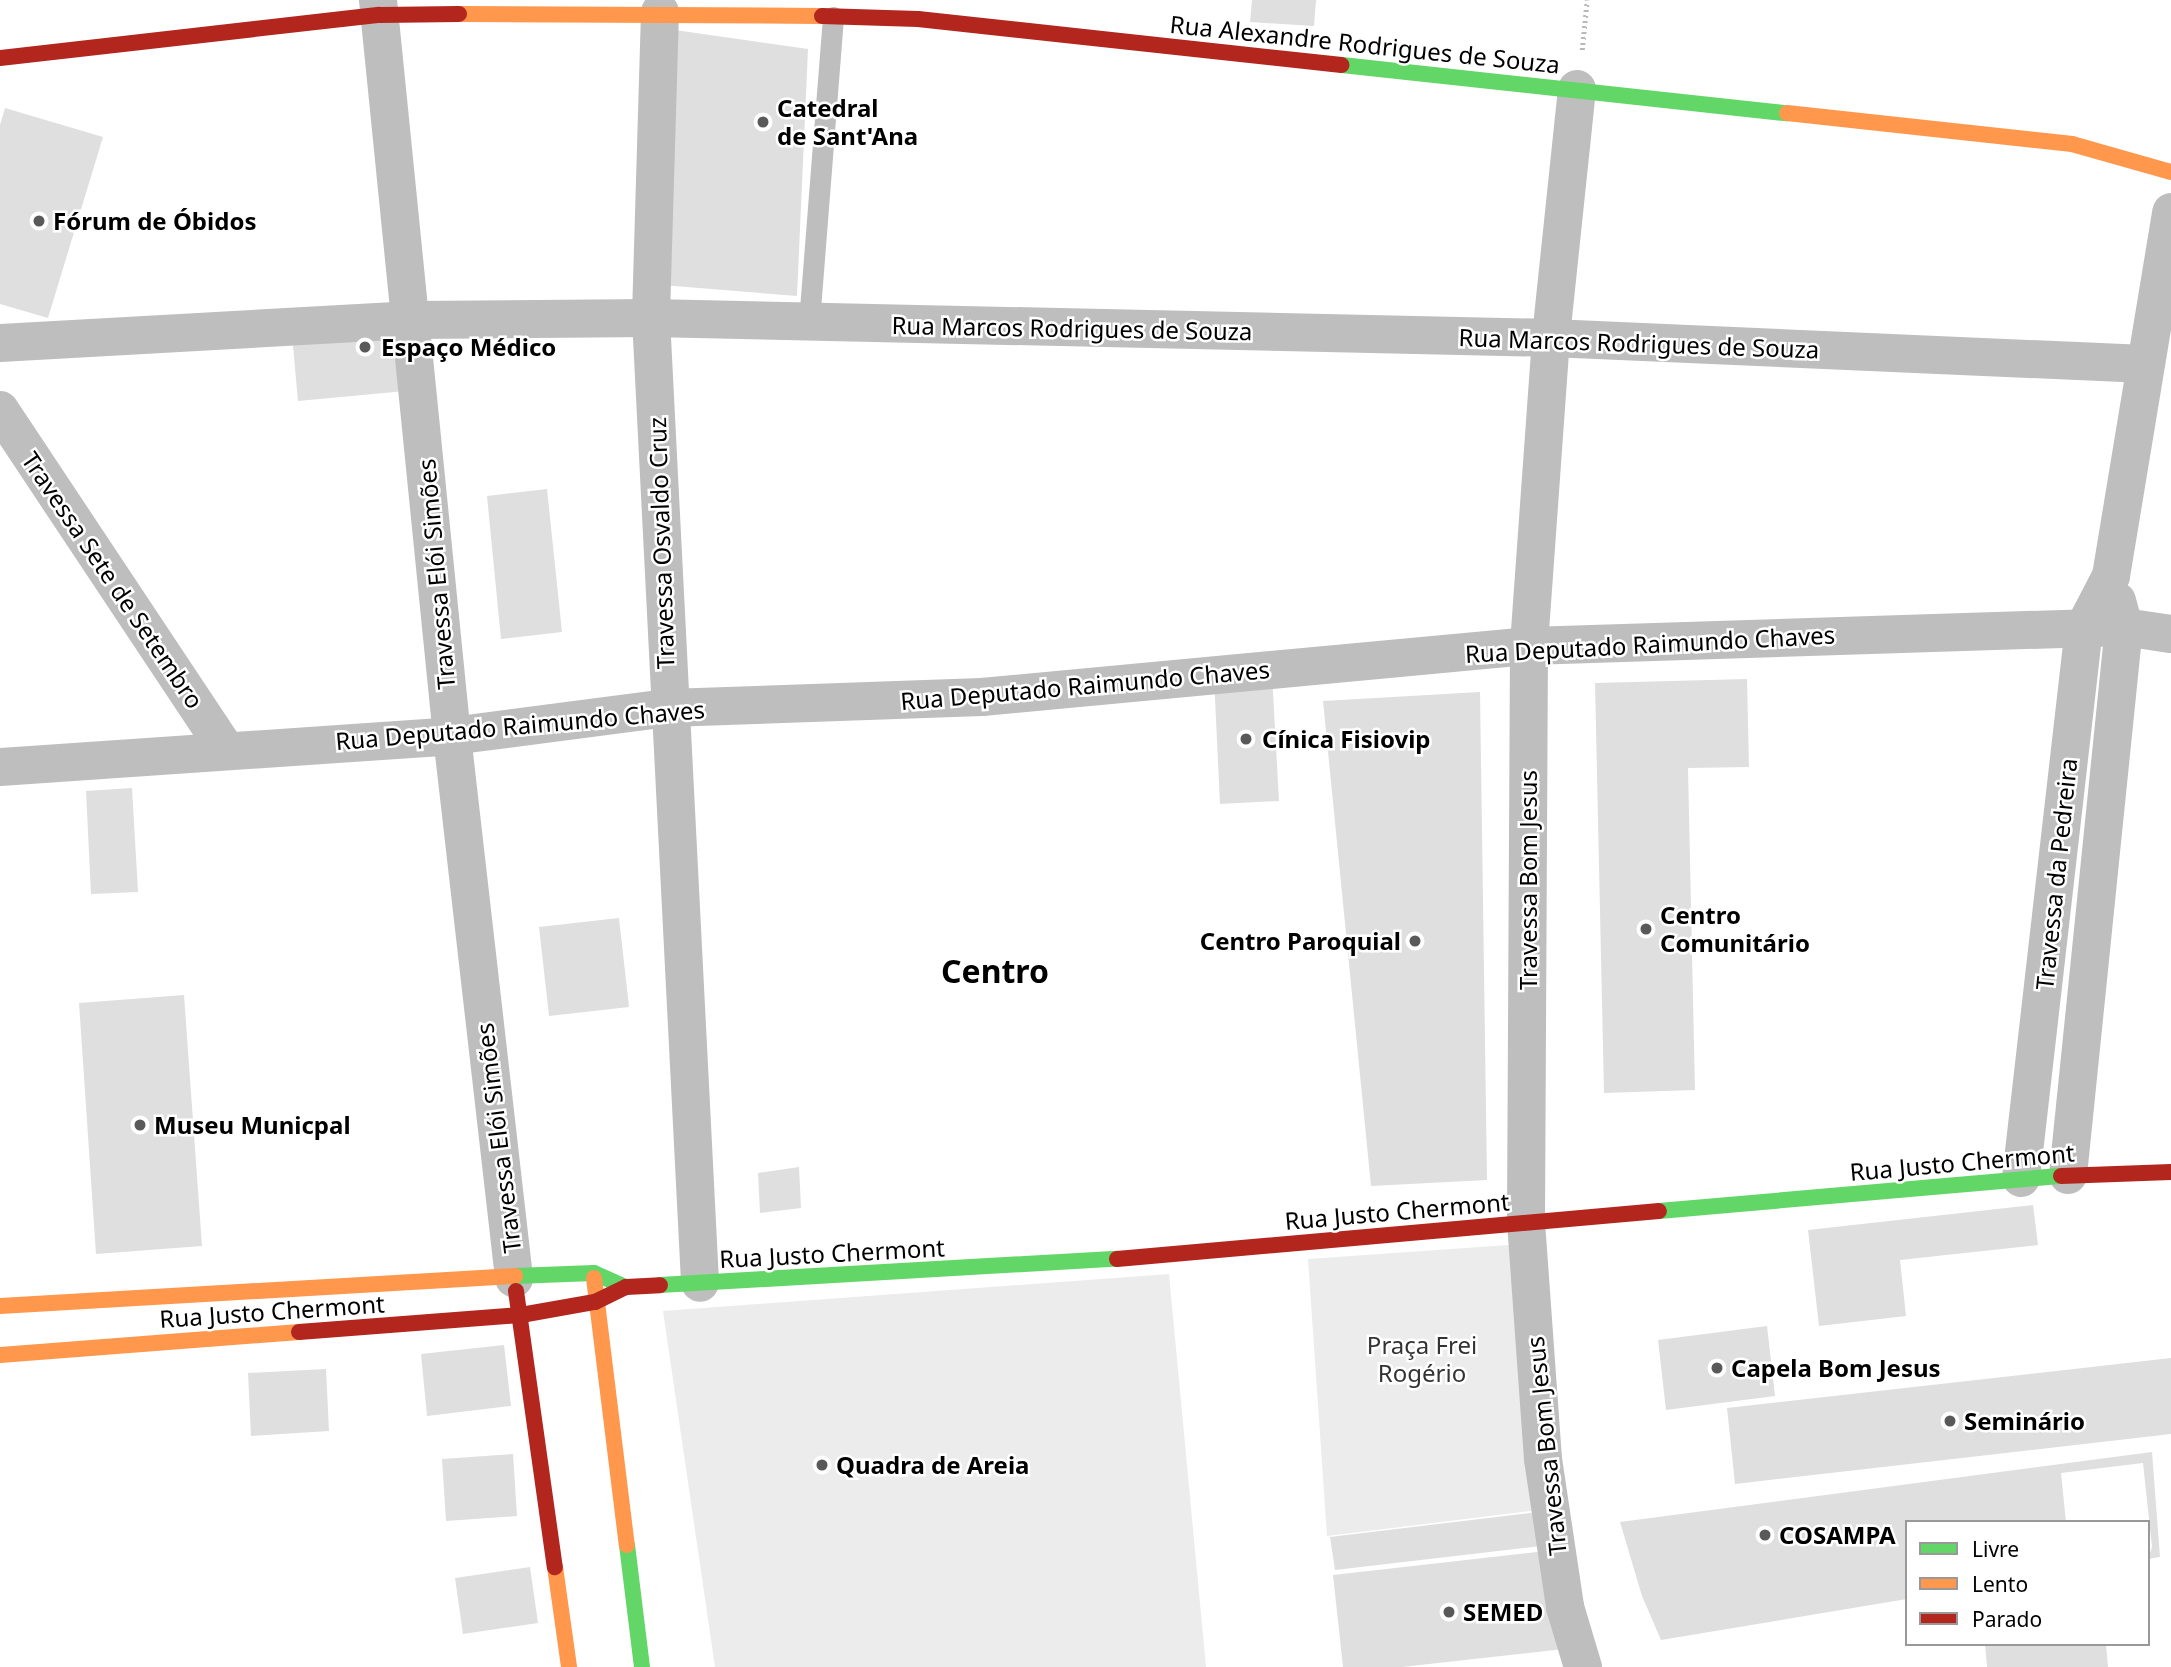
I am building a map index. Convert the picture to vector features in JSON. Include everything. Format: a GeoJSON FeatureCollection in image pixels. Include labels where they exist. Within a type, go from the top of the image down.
{"type":"FeatureCollection","features":[{"type":"Feature","properties":{"kind":"street","name":"Rua Alexandre Rodrigues de Souza"},"geometry":{"type":"LineString","coordinates":[[0,58],[379,8],[833,17],[919,9],[1577,89],[2072,144],[2171,172]]}},
{"type":"Feature","properties":{"kind":"street","name":"Travessa Elói Simões"},"geometry":{"type":"LineString","coordinates":[[379,8],[413,320],[452,736],[514,1278],[569,1667]]}},
{"type":"Feature","properties":{"kind":"street","name":"Travessa Osvaldo Cruz"},"geometry":{"type":"LineString","coordinates":[[660,12],[651,318],[668,708],[700,1283]]}},
{"type":"Feature","properties":{"kind":"street","name":"Travessa Bom Jesus"},"geometry":{"type":"LineString","coordinates":[[1577,89],[1551,338],[1528,646],[1527,1222],[1543,1459],[1565,1607],[1583,1667]]}},
{"type":"Feature","properties":{"kind":"street","name":"Travessa da Pedreira"},"geometry":{"type":"LineString","coordinates":[[2021,1178],[2084,628],[2111,576],[2171,212]]}},
{"type":"Feature","properties":{"kind":"street","name":"Rua Marcos Rodrigues de Souza"},"geometry":{"type":"LineString","coordinates":[[0,343],[413,320],[651,318],[1551,338],[2145,364]]}},
{"type":"Feature","properties":{"kind":"street","name":"Travessa Sete de Setembro"},"geometry":{"type":"LineString","coordinates":[[0,410],[226,750]]}},
{"type":"Feature","properties":{"kind":"street","name":"Travessa da Pedreira"},"geometry":{"type":"LineString","coordinates":[[2068,1175],[2124,627],[2111,576]]}},
{"type":"Feature","properties":{"kind":"street","name":"Rua Deputado Raimundo Chaves"},"geometry":{"type":"LineString","coordinates":[[0,767],[452,736],[668,708],[982,696],[1528,646],[2124,627],[2171,634]]}},
{"type":"Feature","properties":{"kind":"street","name":"Rua Justo Chermont"},"geometry":{"type":"LineString","coordinates":[[0,1355],[521,1315],[595,1302],[626,1287],[1162,1256],[2021,1178],[2171,1172]]}},
{"type":"Feature","properties":{"kind":"street","name":"Rua Justo Chermont"},"geometry":{"type":"LineString","coordinates":[[0,1306],[371,1281],[514,1278],[594,1273],[626,1287]]}},
{"type":"Feature","properties":{"kind":"street"},"geometry":{"type":"LineString","coordinates":[[594,1273],[595,1302],[642,1667]]}},
{"type":"Feature","properties":{"kind":"lane"},"geometry":{"type":"LineString","coordinates":[[809,322],[833,17]]}},
{"type":"Feature","properties":{"kind":"path"},"geometry":{"type":"LineString","coordinates":[[1577,89],[1587,0]]}},
{"type":"Feature","properties":{"kind":"green space","name":"Praça Frei Rogério"},"geometry":{"type":"Polygon","coordinates":[[[1523,1244],[1539,1510],[1327,1536],[1308,1259],[1523,1244]]]}},
{"type":"Feature","properties":{"kind":"green space"},"geometry":{"type":"Polygon","coordinates":[[[1169,1274],[1206,1667],[715,1667],[663,1311],[1169,1274]]]}},
{"type":"Feature","properties":{"kind":"building"},"geometry":{"type":"Polygon","coordinates":[[[1252,0],[1316,0],[1314,26],[1250,22],[1252,0]]]}},
{"type":"Feature","properties":{"kind":"building"},"geometry":{"type":"Polygon","coordinates":[[[675,30],[808,49],[797,296],[662,285],[675,30]]]}},
{"type":"Feature","properties":{"kind":"building","name":"Fórum de Óbidos"},"geometry":{"type":"Polygon","coordinates":[[[5,108],[103,137],[48,318],[0,304],[0,125],[5,108]]]}},
{"type":"Feature","properties":{"kind":"building"},"geometry":{"type":"Polygon","coordinates":[[[401,325],[416,390],[298,401],[292,335],[401,325]]]}},
{"type":"Feature","properties":{"kind":"building"},"geometry":{"type":"Polygon","coordinates":[[[547,489],[562,632],[501,639],[487,496],[547,489]]]}},
{"type":"Feature","properties":{"kind":"building","name":"Cínica Fisiovip"},"geometry":{"type":"Polygon","coordinates":[[[1272,674],[1279,801],[1220,804],[1214,677],[1272,674]]]}},
{"type":"Feature","properties":{"kind":"building","name":"Centro Comunitário"},"geometry":{"type":"Polygon","coordinates":[[[1747,679],[1749,767],[1688,768],[1695,1090],[1604,1093],[1595,683],[1747,679]]]}},
{"type":"Feature","properties":{"kind":"building","name":"Centro Paroquial"},"geometry":{"type":"Polygon","coordinates":[[[1480,692],[1487,1180],[1371,1186],[1323,701],[1480,692]]]}},
{"type":"Feature","properties":{"kind":"building"},"geometry":{"type":"Polygon","coordinates":[[[132,788],[138,892],[91,894],[86,791],[132,788]]]}},
{"type":"Feature","properties":{"kind":"building"},"geometry":{"type":"Polygon","coordinates":[[[619,918],[629,1007],[549,1016],[539,927],[619,918]]]}},
{"type":"Feature","properties":{"kind":"building","name":"Museu Municpal"},"geometry":{"type":"Polygon","coordinates":[[[184,995],[202,1246],[96,1254],[79,1003],[184,995]]]}},
{"type":"Feature","properties":{"kind":"building"},"geometry":{"type":"Polygon","coordinates":[[[799,1167],[801,1208],[760,1213],[758,1173],[799,1167]]]}},
{"type":"Feature","properties":{"kind":"building"},"geometry":{"type":"Polygon","coordinates":[[[2033,1205],[2038,1245],[1900,1260],[1906,1316],[1819,1326],[1808,1230],[2033,1205]]]}},
{"type":"Feature","properties":{"kind":"building","name":"Capela Bom Jesus"},"geometry":{"type":"Polygon","coordinates":[[[1767,1326],[1775,1396],[1666,1410],[1658,1340],[1767,1326]]]}},
{"type":"Feature","properties":{"kind":"building"},"geometry":{"type":"Polygon","coordinates":[[[504,1345],[511,1406],[427,1416],[421,1354],[504,1345]]]}},
{"type":"Feature","properties":{"kind":"building","name":"Seminário"},"geometry":{"type":"Polygon","coordinates":[[[2171,1358],[2171,1434],[1735,1484],[1727,1408],[2171,1358]]]}},
{"type":"Feature","properties":{"kind":"building"},"geometry":{"type":"Polygon","coordinates":[[[326,1369],[329,1431],[251,1436],[248,1373],[326,1369]]]}},
{"type":"Feature","properties":{"kind":"building","name":"COSAMPA"},"geometry":{"type":"Polygon","coordinates":[[[2152,1452],[2160,1557],[2150,1559],[2152,1547],[2143,1463],[2061,1473],[2066,1520],[1905,1520],[1905,1599],[1661,1640],[1642,1596],[1620,1522],[2152,1452]]]}},
{"type":"Feature","properties":{"kind":"building"},"geometry":{"type":"Polygon","coordinates":[[[513,1454],[517,1516],[446,1521],[442,1459],[513,1454]]]}},
{"type":"Feature","properties":{"kind":"building"},"geometry":{"type":"Polygon","coordinates":[[[1546,1511],[1550,1545],[1335,1570],[1330,1537],[1546,1511]]]}},
{"type":"Feature","properties":{"kind":"building","name":"SEMED"},"geometry":{"type":"Polygon","coordinates":[[[1554,1550],[1564,1649],[1402,1667],[1343,1667],[1333,1575],[1554,1550]]]}},
{"type":"Feature","properties":{"kind":"building"},"geometry":{"type":"Polygon","coordinates":[[[530,1567],[538,1623],[463,1634],[455,1578],[530,1567]]]}},
{"type":"Feature","properties":{"kind":"building"},"geometry":{"type":"Polygon","coordinates":[[[1985,1646],[2106,1646],[2108,1667],[1987,1667],[1985,1646]]]}},
{"type":"Feature","properties":{"kind":"traffic: fast"},"geometry":{"type":"LineString","coordinates":[[1342,65],[1787,113]]}},
{"type":"Feature","properties":{"kind":"traffic: fast"},"geometry":{"type":"LineString","coordinates":[[1659,1211],[2061,1176]]}},
{"type":"Feature","properties":{"kind":"traffic: fast"},"geometry":{"type":"LineString","coordinates":[[660,1285],[1117,1259]]}},
{"type":"Feature","properties":{"kind":"traffic: fast"},"geometry":{"type":"LineString","coordinates":[[515,1276],[594,1273],[626,1287]]}},
{"type":"Feature","properties":{"kind":"traffic: fast"},"geometry":{"type":"LineString","coordinates":[[627,1545],[642,1667]]}},
{"type":"Feature","properties":{"kind":"traffic: slow"},"geometry":{"type":"LineString","coordinates":[[459,14],[822,16]]}},
{"type":"Feature","properties":{"kind":"traffic: slow"},"geometry":{"type":"LineString","coordinates":[[1787,113],[2072,144],[2171,172]]}},
{"type":"Feature","properties":{"kind":"traffic: slow"},"geometry":{"type":"LineString","coordinates":[[0,1306],[515,1276]]}},
{"type":"Feature","properties":{"kind":"traffic: slow"},"geometry":{"type":"LineString","coordinates":[[594,1278],[627,1545]]}},
{"type":"Feature","properties":{"kind":"traffic: slow"},"geometry":{"type":"LineString","coordinates":[[0,1355],[299,1332]]}},
{"type":"Feature","properties":{"kind":"traffic: slow"},"geometry":{"type":"LineString","coordinates":[[555,1567],[569,1667]]}},
{"type":"Feature","properties":{"kind":"traffic: jam"},"geometry":{"type":"LineString","coordinates":[[0,58],[380,15],[459,14]]}},
{"type":"Feature","properties":{"kind":"traffic: jam"},"geometry":{"type":"LineString","coordinates":[[822,16],[918,19],[1342,65]]}},
{"type":"Feature","properties":{"kind":"traffic: jam"},"geometry":{"type":"LineString","coordinates":[[2061,1176],[2171,1172]]}},
{"type":"Feature","properties":{"kind":"traffic: jam"},"geometry":{"type":"LineString","coordinates":[[1117,1259],[1659,1211]]}},
{"type":"Feature","properties":{"kind":"traffic: jam"},"geometry":{"type":"LineString","coordinates":[[299,1332],[521,1315],[595,1302],[626,1287],[660,1285]]}},
{"type":"Feature","properties":{"kind":"traffic: jam"},"geometry":{"type":"LineString","coordinates":[[516,1291],[555,1567]]}},
{"type":"Feature","properties":{"kind":"place","name":"Catedral de Sant'Ana"},"geometry":{"type":"Point","coordinates":[763,122]}},
{"type":"Feature","properties":{"kind":"place","name":"Fórum de Óbidos"},"geometry":{"type":"Point","coordinates":[39,221]}},
{"type":"Feature","properties":{"kind":"place","name":"Espaço Médico"},"geometry":{"type":"Point","coordinates":[365,347]}},
{"type":"Feature","properties":{"kind":"place","name":"Cínica Fisiovip"},"geometry":{"type":"Point","coordinates":[1246,739]}},
{"type":"Feature","properties":{"kind":"place","name":"Centro Comunitário"},"geometry":{"type":"Point","coordinates":[1646,929]}},
{"type":"Feature","properties":{"kind":"place","name":"Centro Paroquial"},"geometry":{"type":"Point","coordinates":[1415,941]}},
{"type":"Feature","properties":{"kind":"place","name":"Museu Municpal"},"geometry":{"type":"Point","coordinates":[140,1125]}},
{"type":"Feature","properties":{"kind":"place","name":"Capela Bom Jesus"},"geometry":{"type":"Point","coordinates":[1717,1368]}},
{"type":"Feature","properties":{"kind":"place","name":"Seminário"},"geometry":{"type":"Point","coordinates":[1950,1421]}},
{"type":"Feature","properties":{"kind":"place","name":"Quadra de Areia"},"geometry":{"type":"Point","coordinates":[822,1465]}},
{"type":"Feature","properties":{"kind":"place","name":"COSAMPA"},"geometry":{"type":"Point","coordinates":[1765,1535]}},
{"type":"Feature","properties":{"kind":"place","name":"SEMED"},"geometry":{"type":"Point","coordinates":[1449,1612]}},
{"type":"Feature","properties":{"kind":"district","name":"Centro"},"geometry":{"type":"Point","coordinates":[995,971]}}]}
